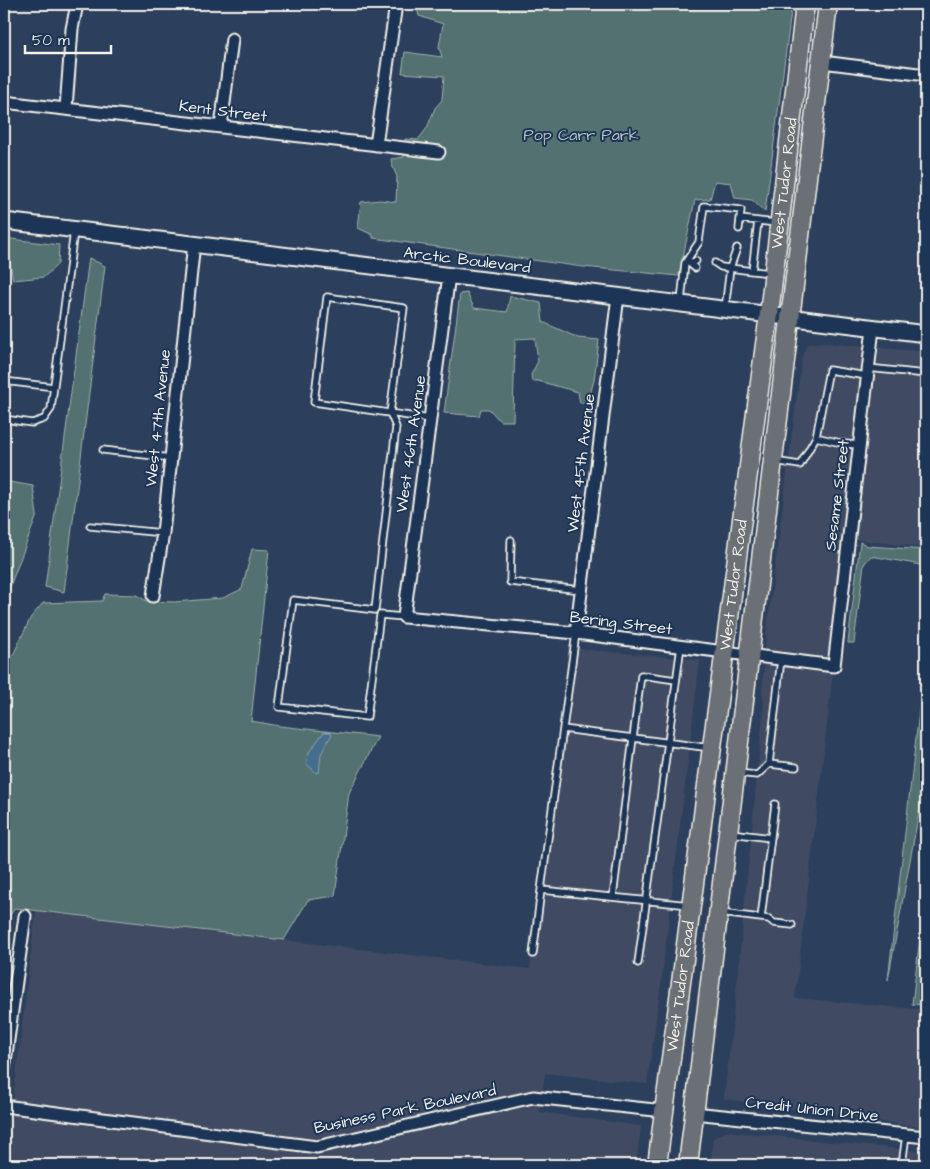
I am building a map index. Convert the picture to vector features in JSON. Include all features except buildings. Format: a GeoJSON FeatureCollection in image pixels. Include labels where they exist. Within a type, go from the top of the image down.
{"type":"FeatureCollection","features":[{"type":"Feature","properties":{"kind":"main road","name":"West Tudor Road"},"geometry":{"type":"LineString","coordinates":[[657,1165],[769,314],[804,4]]}},
{"type":"Feature","properties":{"kind":"main road","name":"West Tudor Road"},"geometry":{"type":"LineString","coordinates":[[688,1165],[828,4]]}},
{"type":"Feature","properties":{"kind":"main road","name":"Arctic Boulevard"},"geometry":{"type":"LineString","coordinates":[[4,221],[926,334]]}},
{"type":"Feature","properties":{"kind":"street"},"geometry":{"type":"LineString","coordinates":[[66,108],[72,29],[77,4]]}},
{"type":"Feature","properties":{"kind":"street"},"geometry":{"type":"LineString","coordinates":[[376,145],[396,4]]}},
{"type":"Feature","properties":{"kind":"street"},"geometry":{"type":"LineString","coordinates":[[221,127],[232,39]]}},
{"type":"Feature","properties":{"kind":"street"},"geometry":{"type":"LineString","coordinates":[[822,62],[926,75]]}},
{"type":"Feature","properties":{"kind":"street","name":"Kent Street"},"geometry":{"type":"LineString","coordinates":[[4,102],[438,152]]}},
{"type":"Feature","properties":{"kind":"street","name":"West 47th Avenue"},"geometry":{"type":"LineString","coordinates":[[153,596],[163,533],[194,243]]}},
{"type":"Feature","properties":{"kind":"street","name":"West 46th Avenue"},"geometry":{"type":"LineString","coordinates":[[404,617],[449,275]]}},
{"type":"Feature","properties":{"kind":"street","name":"West 45th Avenue"},"geometry":{"type":"LineString","coordinates":[[576,634],[618,296]]}},
{"type":"Feature","properties":{"kind":"street","name":"Sesame Street"},"geometry":{"type":"LineString","coordinates":[[834,666],[873,328]]}},
{"type":"Feature","properties":{"kind":"street","name":"Bering Street"},"geometry":{"type":"LineString","coordinates":[[404,617],[576,634],[834,666]]}},
{"type":"Feature","properties":{"kind":"street"},"geometry":{"type":"LineString","coordinates":[[4,1069],[25,916]]}},
{"type":"Feature","properties":{"kind":"street","name":"Business Park Boulevard"},"geometry":{"type":"LineString","coordinates":[[4,1106],[317,1147],[533,1097],[664,1111]]}},
{"type":"Feature","properties":{"kind":"street","name":"Credit Union Drive"},"geometry":{"type":"LineString","coordinates":[[694,1113],[926,1138]]}},
{"type":"Feature","properties":{"kind":"lane"},"geometry":{"type":"LineString","coordinates":[[681,304],[687,263],[699,242],[704,206],[741,210],[739,229]]}},
{"type":"Feature","properties":{"kind":"lane"},"geometry":{"type":"LineString","coordinates":[[740,219],[779,224]]}},
{"type":"Feature","properties":{"kind":"lane"},"geometry":{"type":"LineString","coordinates":[[752,270],[758,221]]}},
{"type":"Feature","properties":{"kind":"lane"},"geometry":{"type":"LineString","coordinates":[[4,419],[32,422],[44,419],[51,409],[75,229]]}},
{"type":"Feature","properties":{"kind":"lane"},"geometry":{"type":"LineString","coordinates":[[725,309],[730,268],[737,248]]}},
{"type":"Feature","properties":{"kind":"lane"},"geometry":{"type":"LineString","coordinates":[[687,263],[696,264]]}},
{"type":"Feature","properties":{"kind":"lane"},"geometry":{"type":"LineString","coordinates":[[714,267],[774,273]]}},
{"type":"Feature","properties":{"kind":"lane"},"geometry":{"type":"LineString","coordinates":[[374,610],[396,427],[390,413],[404,308],[327,297],[314,402],[390,413],[430,419]]}},
{"type":"Feature","properties":{"kind":"lane"},"geometry":{"type":"LineString","coordinates":[[772,461],[800,465],[816,437],[828,370],[926,374]]}},
{"type":"Feature","properties":{"kind":"lane"},"geometry":{"type":"LineString","coordinates":[[4,381],[54,387]]}},
{"type":"Feature","properties":{"kind":"lane"},"geometry":{"type":"LineString","coordinates":[[816,437],[845,444],[860,445]]}},
{"type":"Feature","properties":{"kind":"lane"},"geometry":{"type":"LineString","coordinates":[[103,450],[170,458]]}},
{"type":"Feature","properties":{"kind":"lane"},"geometry":{"type":"LineString","coordinates":[[90,526],[163,533]]}},
{"type":"Feature","properties":{"kind":"lane"},"geometry":{"type":"LineString","coordinates":[[512,540],[510,582],[581,590]]}},
{"type":"Feature","properties":{"kind":"lane"},"geometry":{"type":"LineString","coordinates":[[380,615],[367,717],[279,707],[293,600],[374,610],[380,615],[404,617]]}},
{"type":"Feature","properties":{"kind":"lane"},"geometry":{"type":"LineString","coordinates":[[533,954],[576,634]]}},
{"type":"Feature","properties":{"kind":"lane"},"geometry":{"type":"LineString","coordinates":[[638,963],[681,646]]}},
{"type":"Feature","properties":{"kind":"lane"},"geometry":{"type":"LineString","coordinates":[[735,773],[757,776],[769,764],[781,659]]}},
{"type":"Feature","properties":{"kind":"lane"},"geometry":{"type":"LineString","coordinates":[[613,897],[641,675],[676,680]]}},
{"type":"Feature","properties":{"kind":"lane"},"geometry":{"type":"LineString","coordinates":[[563,729],[713,748]]}},
{"type":"Feature","properties":{"kind":"lane"},"geometry":{"type":"LineString","coordinates":[[769,764],[796,767]]}},
{"type":"Feature","properties":{"kind":"lane"},"geometry":{"type":"LineString","coordinates":[[761,918],[774,804]]}},
{"type":"Feature","properties":{"kind":"lane"},"geometry":{"type":"LineString","coordinates":[[728,833],[771,838]]}},
{"type":"Feature","properties":{"kind":"lane"},"geometry":{"type":"LineString","coordinates":[[541,890],[692,905]]}},
{"type":"Feature","properties":{"kind":"lane"},"geometry":{"type":"LineString","coordinates":[[718,912],[769,919],[774,923],[792,925]]}},
{"type":"Feature","properties":{"kind":"lane"},"geometry":{"type":"LineString","coordinates":[[902,1165],[906,1135]]}},
{"type":"Feature","properties":{"kind":"lane"},"geometry":{"type":"LineString","coordinates":[[818,1163],[839,1165]]}},
{"type":"Feature","properties":{"kind":"shaded area"},"geometry":{"type":"Polygon","coordinates":[[[825,343],[926,352],[926,548],[845,538],[832,681],[795,998],[926,1010],[926,1128],[724,1099],[764,704],[762,691],[766,636],[802,357],[807,344],[825,343]]]}},
{"type":"Feature","properties":{"kind":"shaded area"},"geometry":{"type":"Polygon","coordinates":[[[568,648],[700,660],[647,1084],[545,1073],[539,1112],[641,1126],[636,1165],[5,1165],[36,911],[530,969],[568,648]]]}},
{"type":"Feature","properties":{"kind":"shaded area"},"geometry":{"type":"Polygon","coordinates":[[[324,732],[332,734],[321,754],[319,773],[315,772],[306,763],[309,752],[324,732]]]}},
{"type":"Feature","properties":{"kind":"shaded area"},"geometry":{"type":"Polygon","coordinates":[[[728,1131],[926,1152],[926,1165],[710,1165],[713,1138],[728,1131]]]}},
{"type":"Feature","properties":{"kind":"green space","name":"Pop Carr Park"},"geometry":{"type":"Polygon","coordinates":[[[792,4],[765,212],[752,200],[735,198],[731,183],[715,181],[710,199],[695,200],[679,276],[583,267],[373,238],[373,235],[358,228],[361,202],[380,200],[396,202],[397,177],[391,159],[404,157],[405,139],[418,140],[427,128],[435,108],[442,100],[444,76],[402,73],[405,52],[442,57],[439,47],[443,24],[419,16],[416,5],[792,4]]]}},
{"type":"Feature","properties":{"kind":"green space"},"geometry":{"type":"Polygon","coordinates":[[[4,238],[59,245],[58,264],[44,277],[13,280],[8,251],[4,249],[4,238]]]}},
{"type":"Feature","properties":{"kind":"green space"},"geometry":{"type":"Polygon","coordinates":[[[89,258],[105,266],[64,592],[45,587],[89,258]]]}},
{"type":"Feature","properties":{"kind":"green space"},"geometry":{"type":"Polygon","coordinates":[[[467,293],[474,308],[507,312],[510,296],[541,303],[543,322],[578,338],[599,340],[594,380],[588,403],[580,403],[578,392],[532,381],[531,375],[538,361],[535,338],[515,339],[513,421],[500,421],[489,409],[481,409],[479,416],[444,413],[460,294],[467,293]]]}},
{"type":"Feature","properties":{"kind":"green space"},"geometry":{"type":"Polygon","coordinates":[[[4,481],[33,486],[37,515],[4,602],[4,481]]]}},
{"type":"Feature","properties":{"kind":"green space"},"geometry":{"type":"Polygon","coordinates":[[[860,542],[868,546],[926,550],[926,575],[921,565],[871,556],[864,564],[854,643],[848,643],[860,542]]]}},
{"type":"Feature","properties":{"kind":"green space"},"geometry":{"type":"Polygon","coordinates":[[[252,549],[269,550],[251,721],[378,737],[349,793],[335,896],[308,900],[284,940],[15,908],[9,917],[4,961],[4,674],[31,617],[43,603],[102,601],[105,594],[136,595],[147,601],[174,602],[223,598],[242,589],[252,549]]]}},
{"type":"Feature","properties":{"kind":"green space"},"geometry":{"type":"Polygon","coordinates":[[[926,651],[926,774],[888,980],[926,651]]]}},
{"type":"Feature","properties":{"kind":"green space"},"geometry":{"type":"Polygon","coordinates":[[[926,887],[926,1005],[912,1004],[926,887]]]}}]}
